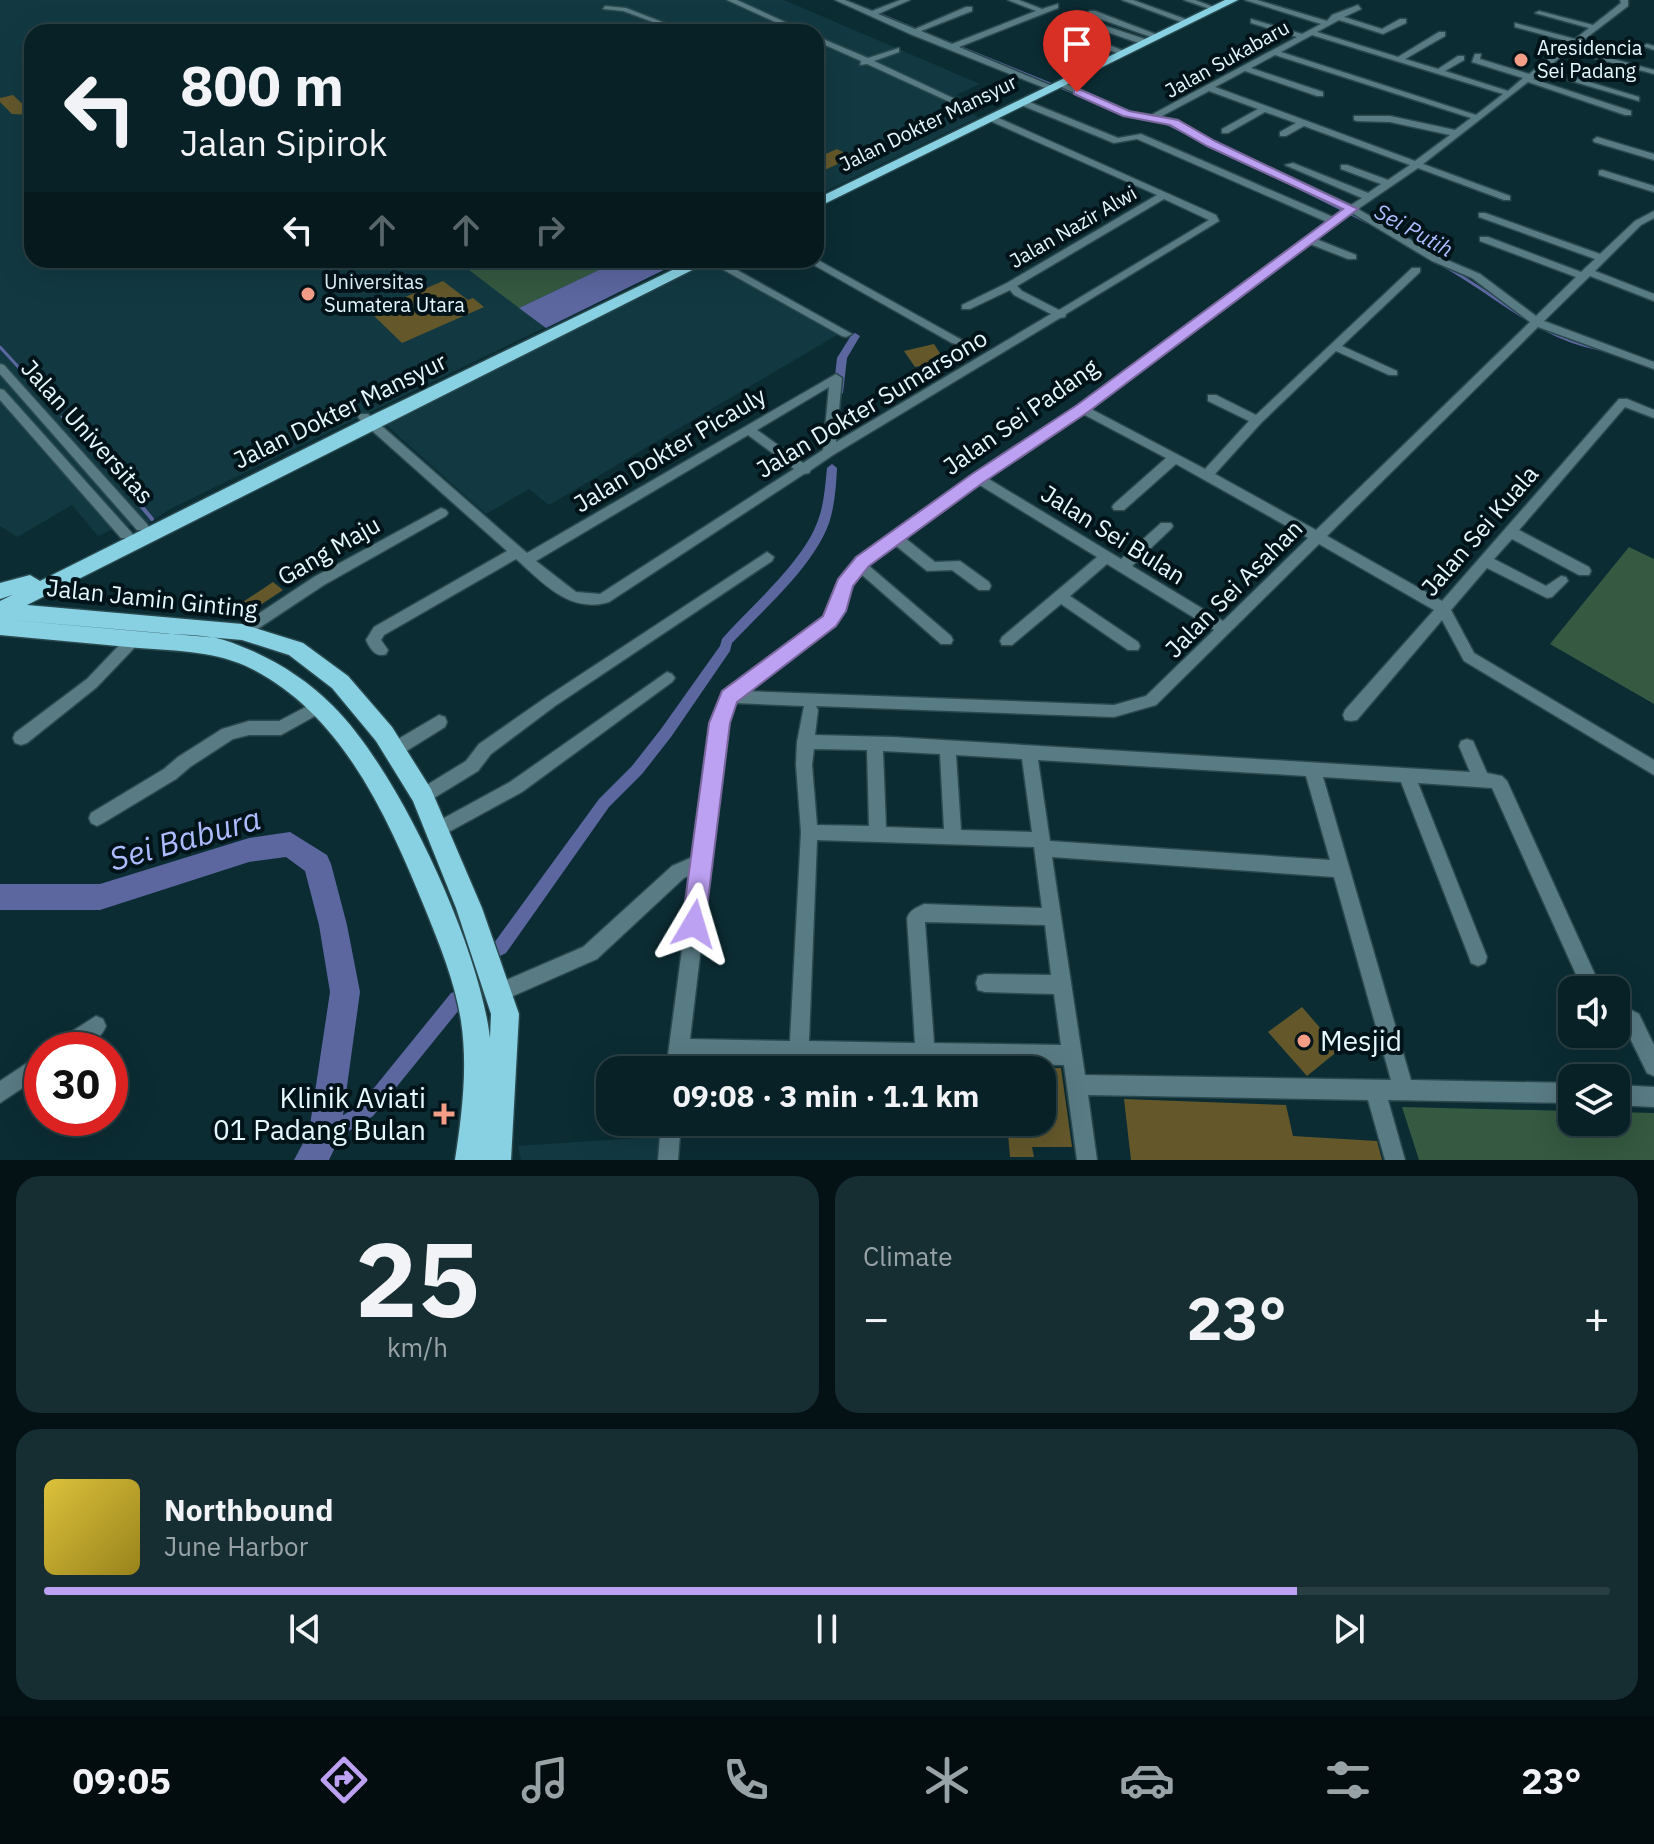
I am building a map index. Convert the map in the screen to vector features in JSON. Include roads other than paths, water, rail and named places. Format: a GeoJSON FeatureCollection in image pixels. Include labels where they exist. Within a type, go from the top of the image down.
{"type":"FeatureCollection","features":[{"type":"Feature","properties":{"kind":"main road","name":"Jalan Dokter Mansyur"},"geometry":{"type":"LineString","coordinates":[[824,200],[985,117],[1024,103],[1120,51],[1225,0]]}},
{"type":"Feature","properties":{"kind":"main road","name":"Jalan Dokter Mansyur"},"geometry":{"type":"LineString","coordinates":[[824,191],[1233,0]]}},
{"type":"Feature","properties":{"kind":"main road","name":"Jalan Dokter Mansyur"},"geometry":{"type":"LineString","coordinates":[[550,331],[669,268]]}},
{"type":"Feature","properties":{"kind":"main road","name":"Jalan Dokter Mansyur"},"geometry":{"type":"LineString","coordinates":[[0,594],[688,268]]}},
{"type":"Feature","properties":{"kind":"main road","name":"Jalan Dokter Mansyur"},"geometry":{"type":"LineString","coordinates":[[0,611],[367,420]]}},
{"type":"Feature","properties":{"kind":"main road"},"geometry":{"type":"LineString","coordinates":[[53,617],[52,594],[56,582]]}},
{"type":"Feature","properties":{"kind":"main road","name":"Jalan Jamin Ginting"},"geometry":{"type":"LineString","coordinates":[[0,611],[242,632],[296,649],[340,682],[384,734],[423,796],[439,829],[505,1014],[496,1160]]}},
{"type":"Feature","properties":{"kind":"main road","name":"Jalan Jamin Ginting"},"geometry":{"type":"LineString","coordinates":[[0,627],[219,647],[243,654],[273,667],[319,706],[359,750],[411,845],[447,932],[471,1004],[477,1048],[477,1078],[470,1160]]}},
{"type":"Feature","properties":{"kind":"main road"},"geometry":{"type":"LineString","coordinates":[[411,845],[439,829]]}},
{"type":"Feature","properties":{"kind":"street"},"geometry":{"type":"LineString","coordinates":[[719,0],[772,24]]}},
{"type":"Feature","properties":{"kind":"street"},"geometry":{"type":"LineString","coordinates":[[731,0],[785,24]]}},
{"type":"Feature","properties":{"kind":"street"},"geometry":{"type":"LineString","coordinates":[[839,0],[1126,113],[1174,122],[1345,213],[1476,276],[1535,326],[1654,366]]}},
{"type":"Feature","properties":{"kind":"street"},"geometry":{"type":"LineString","coordinates":[[873,13],[906,0]]}},
{"type":"Feature","properties":{"kind":"street"},"geometry":{"type":"LineString","coordinates":[[1012,0],[1042,11]]}},
{"type":"Feature","properties":{"kind":"street"},"geometry":{"type":"LineString","coordinates":[[1126,0],[1184,20]]}},
{"type":"Feature","properties":{"kind":"street"},"geometry":{"type":"LineString","coordinates":[[1188,0],[1210,7]]}},
{"type":"Feature","properties":{"kind":"street"},"geometry":{"type":"LineString","coordinates":[[1249,0],[1372,39]]}},
{"type":"Feature","properties":{"kind":"street"},"geometry":{"type":"LineString","coordinates":[[1625,2],[1637,0]]}},
{"type":"Feature","properties":{"kind":"street","name":"Jalan Sei Padang"},"geometry":{"type":"LineString","coordinates":[[729,697],[829,621],[836,611],[844,584],[859,565],[978,478],[1083,409],[1345,213],[1416,165],[1625,2]]}},
{"type":"Feature","properties":{"kind":"street"},"geometry":{"type":"LineString","coordinates":[[954,46],[1055,6]]}},
{"type":"Feature","properties":{"kind":"street","name":"Jalan Sukabaru"},"geometry":{"type":"LineString","coordinates":[[1154,117],[1358,7]]}},
{"type":"Feature","properties":{"kind":"street"},"geometry":{"type":"LineString","coordinates":[[605,8],[624,9],[663,24]]}},
{"type":"Feature","properties":{"kind":"street"},"geometry":{"type":"LineString","coordinates":[[916,30],[969,9]]}},
{"type":"Feature","properties":{"kind":"street"},"geometry":{"type":"LineString","coordinates":[[1092,13],[1154,35]]}},
{"type":"Feature","properties":{"kind":"street"},"geometry":{"type":"LineString","coordinates":[[1539,13],[1592,27]]}},
{"type":"Feature","properties":{"kind":"street"},"geometry":{"type":"LineString","coordinates":[[1335,17],[1385,32],[1403,21]]}},
{"type":"Feature","properties":{"kind":"street"},"geometry":{"type":"LineString","coordinates":[[1254,21],[1399,59],[1507,93]]}},
{"type":"Feature","properties":{"kind":"street"},"geometry":{"type":"LineString","coordinates":[[653,24],[658,22]]}},
{"type":"Feature","properties":{"kind":"street"},"geometry":{"type":"LineString","coordinates":[[1087,22],[1142,41]]}},
{"type":"Feature","properties":{"kind":"street"},"geometry":{"type":"LineString","coordinates":[[1518,25],[1574,41]]}},
{"type":"Feature","properties":{"kind":"street"},"geometry":{"type":"LineString","coordinates":[[1058,28],[1120,51]]}},
{"type":"Feature","properties":{"kind":"street"},"geometry":{"type":"LineString","coordinates":[[1399,59],[1442,34]]}},
{"type":"Feature","properties":{"kind":"street"},"geometry":{"type":"LineString","coordinates":[[824,42],[863,62]]}},
{"type":"Feature","properties":{"kind":"street"},"geometry":{"type":"LineString","coordinates":[[824,47],[863,62],[896,50]]}},
{"type":"Feature","properties":{"kind":"street"},"geometry":{"type":"LineString","coordinates":[[1564,48],[1654,72]]}},
{"type":"Feature","properties":{"kind":"street"},"geometry":{"type":"LineString","coordinates":[[1273,52],[1475,117]]}},
{"type":"Feature","properties":{"kind":"street"},"geometry":{"type":"LineString","coordinates":[[1478,56],[1475,60],[1628,113]]}},
{"type":"Feature","properties":{"kind":"street"},"geometry":{"type":"LineString","coordinates":[[1439,72],[1461,58]]}},
{"type":"Feature","properties":{"kind":"street","name":"Jalan Dokter Sumarsono"},"geometry":{"type":"LineString","coordinates":[[367,420],[572,597],[604,598],[829,452],[1214,221],[1213,217],[863,62]]}},
{"type":"Feature","properties":{"kind":"street"},"geometry":{"type":"LineString","coordinates":[[1244,68],[1320,94]]}},
{"type":"Feature","properties":{"kind":"street"},"geometry":{"type":"LineString","coordinates":[[1538,69],[1636,99]]}},
{"type":"Feature","properties":{"kind":"street"},"geometry":{"type":"LineString","coordinates":[[1379,77],[1484,110]]}},
{"type":"Feature","properties":{"kind":"street"},"geometry":{"type":"LineString","coordinates":[[1209,88],[1507,198]]}},
{"type":"Feature","properties":{"kind":"street"},"geometry":{"type":"LineString","coordinates":[[1024,103],[1114,140],[1139,136],[1345,213]]}},
{"type":"Feature","properties":{"kind":"street"},"geometry":{"type":"LineString","coordinates":[[1225,131],[1266,108]]}},
{"type":"Feature","properties":{"kind":"street"},"geometry":{"type":"LineString","coordinates":[[1357,118],[1390,119],[1455,133]]}},
{"type":"Feature","properties":{"kind":"street"},"geometry":{"type":"LineString","coordinates":[[1283,134],[1304,122]]}},
{"type":"Feature","properties":{"kind":"street"},"geometry":{"type":"LineString","coordinates":[[1597,140],[1654,157]]}},
{"type":"Feature","properties":{"kind":"street"},"geometry":{"type":"LineString","coordinates":[[1290,165],[1369,197]]}},
{"type":"Feature","properties":{"kind":"street"},"geometry":{"type":"LineString","coordinates":[[1344,167],[1389,184]]}},
{"type":"Feature","properties":{"kind":"street"},"geometry":{"type":"LineString","coordinates":[[1602,173],[1654,189]]}},
{"type":"Feature","properties":{"kind":"street","name":"Jalan Nazir Alwi"},"geometry":{"type":"LineString","coordinates":[[1061,315],[1018,293],[1011,285],[1164,195]]}},
{"type":"Feature","properties":{"kind":"street","name":"Jalan Sei Asahan"},"geometry":{"type":"LineString","coordinates":[[729,697],[1114,711],[1137,708],[1151,701],[1638,223],[1654,214]]}},
{"type":"Feature","properties":{"kind":"street"},"geometry":{"type":"LineString","coordinates":[[1482,215],[1602,258]]}},
{"type":"Feature","properties":{"kind":"street"},"geometry":{"type":"LineString","coordinates":[[1484,239],[1654,298]]}},
{"type":"Feature","properties":{"kind":"street"},"geometry":{"type":"LineString","coordinates":[[1309,240],[1352,257]]}},
{"type":"Feature","properties":{"kind":"street"},"geometry":{"type":"LineString","coordinates":[[726,268],[846,334]]}},
{"type":"Feature","properties":{"kind":"street"},"geometry":{"type":"LineString","coordinates":[[824,268],[956,341]]}},
{"type":"Feature","properties":{"kind":"street"},"geometry":{"type":"LineString","coordinates":[[1207,475],[1257,420],[1416,270]]}},
{"type":"Feature","properties":{"kind":"street"},"geometry":{"type":"LineString","coordinates":[[966,307],[1011,285]]}},
{"type":"Feature","properties":{"kind":"street"},"geometry":{"type":"LineString","coordinates":[[1334,346],[1393,373]]}},
{"type":"Feature","properties":{"kind":"street"},"geometry":{"type":"LineString","coordinates":[[973,351],[987,359]]}},
{"type":"Feature","properties":{"kind":"street","name":"Jalan Universitas"},"geometry":{"type":"LineString","coordinates":[[0,367],[48,419],[134,531]]}},
{"type":"Feature","properties":{"kind":"street","name":"Jalan Dokter Picauly"},"geometry":{"type":"LineString","coordinates":[[381,650],[373,640],[379,631],[749,430],[836,378],[829,452]]}},
{"type":"Feature","properties":{"kind":"street","name":"Jalan Universitas"},"geometry":{"type":"LineString","coordinates":[[0,393],[134,531]]}},
{"type":"Feature","properties":{"kind":"street"},"geometry":{"type":"LineString","coordinates":[[1212,398],[1257,420]]}},
{"type":"Feature","properties":{"kind":"street","name":"Jalan Sei Kuala"},"geometry":{"type":"LineString","coordinates":[[1351,715],[1623,402],[1654,414]]}},
{"type":"Feature","properties":{"kind":"street"},"geometry":{"type":"LineString","coordinates":[[1083,409],[1443,608],[1469,657],[1654,768]]}},
{"type":"Feature","properties":{"kind":"street"},"geometry":{"type":"LineString","coordinates":[[31,427],[48,419]]}},
{"type":"Feature","properties":{"kind":"street"},"geometry":{"type":"LineString","coordinates":[[749,430],[805,470]]}},
{"type":"Feature","properties":{"kind":"street"},"geometry":{"type":"LineString","coordinates":[[1119,507],[1174,458]]}},
{"type":"Feature","properties":{"kind":"street","name":"Jalan Sei Bulan"},"geometry":{"type":"LineString","coordinates":[[978,478],[1224,629]]}},
{"type":"Feature","properties":{"kind":"street","name":"Gang Maju"},"geometry":{"type":"LineString","coordinates":[[242,632],[284,603],[441,513]]}},
{"type":"Feature","properties":{"kind":"street"},"geometry":{"type":"LineString","coordinates":[[1122,567],[1166,526]]}},
{"type":"Feature","properties":{"kind":"street"},"geometry":{"type":"LineString","coordinates":[[1511,532],[1584,571]]}},
{"type":"Feature","properties":{"kind":"street"},"geometry":{"type":"LineString","coordinates":[[895,538],[932,567],[955,565],[984,586]]}},
{"type":"Feature","properties":{"kind":"street"},"geometry":{"type":"LineString","coordinates":[[423,796],[472,766],[485,749],[550,702],[767,557]]}},
{"type":"Feature","properties":{"kind":"street"},"geometry":{"type":"LineString","coordinates":[[1007,641],[1106,557]]}},
{"type":"Feature","properties":{"kind":"street"},"geometry":{"type":"LineString","coordinates":[[1486,561],[1547,593],[1551,593],[1561,581]]}},
{"type":"Feature","properties":{"kind":"street"},"geometry":{"type":"LineString","coordinates":[[859,565],[946,640]]}},
{"type":"Feature","properties":{"kind":"street"},"geometry":{"type":"LineString","coordinates":[[1060,596],[1133,646]]}},
{"type":"Feature","properties":{"kind":"street"},"geometry":{"type":"LineString","coordinates":[[21,738],[63,709],[132,641]]}},
{"type":"Feature","properties":{"kind":"street"},"geometry":{"type":"LineString","coordinates":[[439,829],[516,787],[667,678]]}},
{"type":"Feature","properties":{"kind":"street"},"geometry":{"type":"LineString","coordinates":[[677,1056],[720,723],[729,697]]}},
{"type":"Feature","properties":{"kind":"street"},"geometry":{"type":"LineString","coordinates":[[97,818],[228,734],[249,728],[281,728],[319,706]]}},
{"type":"Feature","properties":{"kind":"street"},"geometry":{"type":"LineString","coordinates":[[799,1053],[809,832],[805,742],[810,710]]}},
{"type":"Feature","properties":{"kind":"street"},"geometry":{"type":"LineString","coordinates":[[394,750],[439,722]]}},
{"type":"Feature","properties":{"kind":"street"},"geometry":{"type":"LineString","coordinates":[[805,742],[1496,781],[1501,786],[1587,976]]}},
{"type":"Feature","properties":{"kind":"street"},"geometry":{"type":"LineString","coordinates":[[875,745],[878,834]]}},
{"type":"Feature","properties":{"kind":"street"},"geometry":{"type":"LineString","coordinates":[[1467,746],[1481,779]]}},
{"type":"Feature","properties":{"kind":"street"},"geometry":{"type":"LineString","coordinates":[[948,748],[953,836]]}},
{"type":"Feature","properties":{"kind":"street"},"geometry":{"type":"LineString","coordinates":[[1029,753],[1087,1160]]}},
{"type":"Feature","properties":{"kind":"street"},"geometry":{"type":"LineString","coordinates":[[1313,771],[1404,1090]]}},
{"type":"Feature","properties":{"kind":"street"},"geometry":{"type":"LineString","coordinates":[[1407,776],[1478,957]]}},
{"type":"Feature","properties":{"kind":"street"},"geometry":{"type":"LineString","coordinates":[[809,832],[953,836],[1340,869]]}},
{"type":"Feature","properties":{"kind":"street"},"geometry":{"type":"LineString","coordinates":[[497,994],[590,953],[678,872],[701,861]]}},
{"type":"Feature","properties":{"kind":"street"},"geometry":{"type":"LineString","coordinates":[[925,1054],[916,918],[924,913],[1052,917]]}},
{"type":"Feature","properties":{"kind":"street"},"geometry":{"type":"LineString","coordinates":[[985,983],[1062,985]]}},
{"type":"Feature","properties":{"kind":"street"},"geometry":{"type":"LineString","coordinates":[[1630,1021],[1654,1066]]}},
{"type":"Feature","properties":{"kind":"street"},"geometry":{"type":"LineString","coordinates":[[87,1032],[96,1026]]}},
{"type":"Feature","properties":{"kind":"street"},"geometry":{"type":"LineString","coordinates":[[678,1049],[1073,1055]]}},
{"type":"Feature","properties":{"kind":"street"},"geometry":{"type":"LineString","coordinates":[[0,1093],[24,1076]]}},
{"type":"Feature","properties":{"kind":"street"},"geometry":{"type":"LineString","coordinates":[[1077,1085],[1558,1093]]}},
{"type":"Feature","properties":{"kind":"street"},"geometry":{"type":"LineString","coordinates":[[1376,1092],[1395,1160]]}},
{"type":"Feature","properties":{"kind":"street"},"geometry":{"type":"LineString","coordinates":[[1630,1096],[1654,1097]]}},
{"type":"Feature","properties":{"kind":"street"},"geometry":{"type":"LineString","coordinates":[[668,1160],[670,1136]]}},
{"type":"Feature","properties":{"kind":"water"},"geometry":{"type":"Polygon","coordinates":[[[603,268],[668,268],[546,328],[519,308],[603,268]]]}},
{"type":"Feature","properties":{"kind":"waterway","name":"Sei Putih"},"geometry":{"type":"LineString","coordinates":[[865,8],[950,43]]}},
{"type":"Feature","properties":{"kind":"waterway","name":"Sei Putih"},"geometry":{"type":"LineString","coordinates":[[958,46],[1098,103]]}},
{"type":"Feature","properties":{"kind":"waterway","name":"Sei Putih"},"geometry":{"type":"LineString","coordinates":[[1113,110],[1125,116],[1143,118]]}},
{"type":"Feature","properties":{"kind":"waterway","name":"Sei Putih"},"geometry":{"type":"LineString","coordinates":[[1163,122],[1244,163]]}},
{"type":"Feature","properties":{"kind":"waterway","name":"Sei Putih"},"geometry":{"type":"LineString","coordinates":[[1285,181],[1367,222]]}},
{"type":"Feature","properties":{"kind":"waterway","name":"Sei Putih"},"geometry":{"type":"LineString","coordinates":[[1444,266],[1538,326],[1600,349]]}},
{"type":"Feature","properties":{"kind":"waterway"},"geometry":{"type":"LineString","coordinates":[[838,393],[842,358],[855,336]]}},
{"type":"Feature","properties":{"kind":"waterway"},"geometry":{"type":"LineString","coordinates":[[0,347],[34,384]]}},
{"type":"Feature","properties":{"kind":"waterway"},"geometry":{"type":"LineString","coordinates":[[39,389],[57,412]]}},
{"type":"Feature","properties":{"kind":"waterway"},"geometry":{"type":"LineString","coordinates":[[62,417],[94,449]]}},
{"type":"Feature","properties":{"kind":"waterway"},"geometry":{"type":"LineString","coordinates":[[100,456],[152,519]]}},
{"type":"Feature","properties":{"kind":"waterway"},"geometry":{"type":"LineString","coordinates":[[500,948],[604,803],[637,770],[666,733],[726,647],[726,642],[804,556],[826,514],[832,468]]}},
{"type":"Feature","properties":{"kind":"waterway","name":"Sei Babura"},"geometry":{"type":"LineString","coordinates":[[0,897],[100,897],[249,850],[290,844],[317,864],[333,925],[345,992],[324,1137],[310,1160]]}},
{"type":"Feature","properties":{"kind":"waterway"},"geometry":{"type":"LineString","coordinates":[[324,1137],[367,1110],[457,999]]}},
{"type":"Feature","properties":{"kind":"tunnel"},"geometry":{"type":"LineString","coordinates":[[960,109],[965,111]]}},
{"type":"Feature","properties":{"kind":"tunnel"},"geometry":{"type":"LineString","coordinates":[[956,341],[973,351]]}},
{"type":"Feature","properties":{"kind":"place","name":"Aresidencia Sei Padang"},"geometry":{"type":"Point","coordinates":[1521,60]}},
{"type":"Feature","properties":{"kind":"place","name":"Universitas Sumatera Utara"},"geometry":{"type":"Point","coordinates":[308,294]}},
{"type":"Feature","properties":{"kind":"place","name":"Mesjid"},"geometry":{"type":"Point","coordinates":[1304,1041]}},
{"type":"Feature","properties":{"kind":"place","name":"Klinik Aviati 01 Padang Bulan"},"geometry":{"type":"Point","coordinates":[444,1114]}}]}
